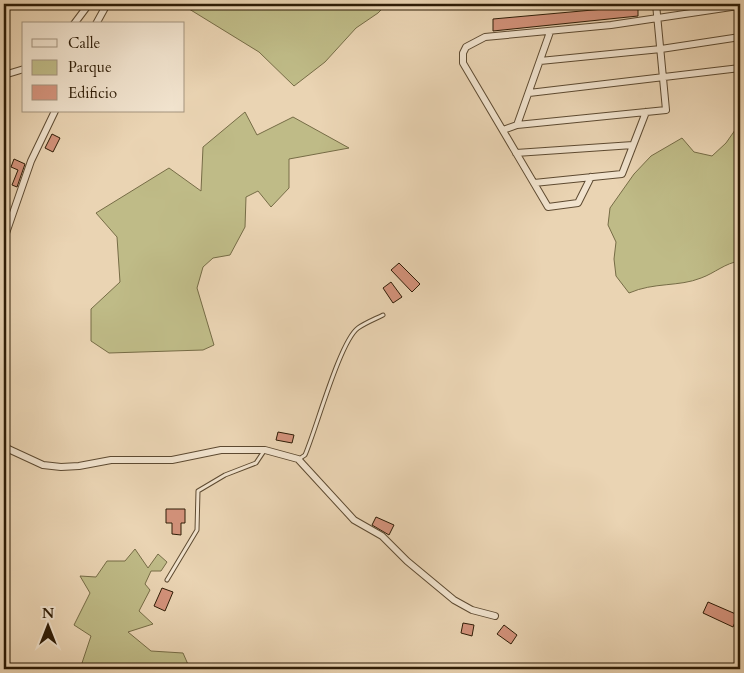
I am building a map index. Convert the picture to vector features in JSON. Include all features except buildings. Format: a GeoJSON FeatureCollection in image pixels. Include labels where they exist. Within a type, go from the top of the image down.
{"type":"FeatureCollection","features":[{"type":"Feature","properties":{"kind":"street"},"geometry":{"type":"LineString","coordinates":[[76,22],[89,4]]}},
{"type":"Feature","properties":{"kind":"street"},"geometry":{"type":"LineString","coordinates":[[97,22],[107,4]]}},
{"type":"Feature","properties":{"kind":"street"},"geometry":{"type":"LineString","coordinates":[[503,130],[517,125],[666,110],[656,4]]}},
{"type":"Feature","properties":{"kind":"street"},"geometry":{"type":"LineString","coordinates":[[591,177],[578,203],[548,207],[463,63],[463,53],[466,47],[485,37],[550,32],[739,7]]}},
{"type":"Feature","properties":{"kind":"street"},"geometry":{"type":"LineString","coordinates":[[517,125],[550,32]]}},
{"type":"Feature","properties":{"kind":"street"},"geometry":{"type":"LineString","coordinates":[[540,61],[661,49],[740,37]]}},
{"type":"Feature","properties":{"kind":"street"},"geometry":{"type":"LineString","coordinates":[[529,93],[740,68]]}},
{"type":"Feature","properties":{"kind":"street"},"geometry":{"type":"LineString","coordinates":[[4,75],[22,70]]}},
{"type":"Feature","properties":{"kind":"street"},"geometry":{"type":"LineString","coordinates":[[4,239],[31,161],[55,112]]}},
{"type":"Feature","properties":{"kind":"street"},"geometry":{"type":"LineString","coordinates":[[534,183],[622,174],[646,112]]}},
{"type":"Feature","properties":{"kind":"street"},"geometry":{"type":"LineString","coordinates":[[516,153],[633,145]]}},
{"type":"Feature","properties":{"kind":"street"},"geometry":{"type":"LineString","coordinates":[[4,447],[43,465],[62,466],[79,466],[112,460],[172,460],[222,450],[265,450],[298,459],[354,520],[382,536],[407,561],[454,600],[472,610],[495,616]]}},
{"type":"Feature","properties":{"kind":"lane"},"geometry":{"type":"LineString","coordinates":[[298,459],[305,455],[308,450],[320,410],[349,339],[358,328],[383,316]]}},
{"type":"Feature","properties":{"kind":"lane"},"geometry":{"type":"LineString","coordinates":[[166,580],[197,530],[198,490],[225,475],[252,466],[265,450]]}},
{"type":"Feature","properties":{"kind":"green space"},"geometry":{"type":"Polygon","coordinates":[[[181,4],[387,4],[378,13],[356,28],[325,62],[294,86],[259,52],[181,4]]]}},
{"type":"Feature","properties":{"kind":"green space"},"geometry":{"type":"Polygon","coordinates":[[[245,112],[257,135],[293,117],[349,148],[289,159],[289,188],[271,207],[258,191],[246,197],[245,227],[230,255],[213,258],[203,267],[197,288],[214,345],[203,350],[109,353],[91,341],[91,309],[120,282],[117,237],[96,213],[169,168],[201,191],[203,147],[245,112]]]}},
{"type":"Feature","properties":{"kind":"green space"},"geometry":{"type":"Polygon","coordinates":[[[740,123],[740,261],[693,281],[648,287],[629,293],[616,276],[614,259],[616,242],[608,225],[610,208],[634,174],[651,156],[682,138],[694,152],[712,156],[726,143],[740,123]]]}},
{"type":"Feature","properties":{"kind":"green space"},"geometry":{"type":"Polygon","coordinates":[[[135,549],[148,568],[158,554],[167,562],[161,571],[151,571],[145,584],[150,590],[139,611],[153,624],[128,632],[151,651],[183,653],[190,669],[80,669],[91,636],[74,625],[90,593],[80,576],[96,577],[107,561],[125,561],[135,549]]]}}]}
